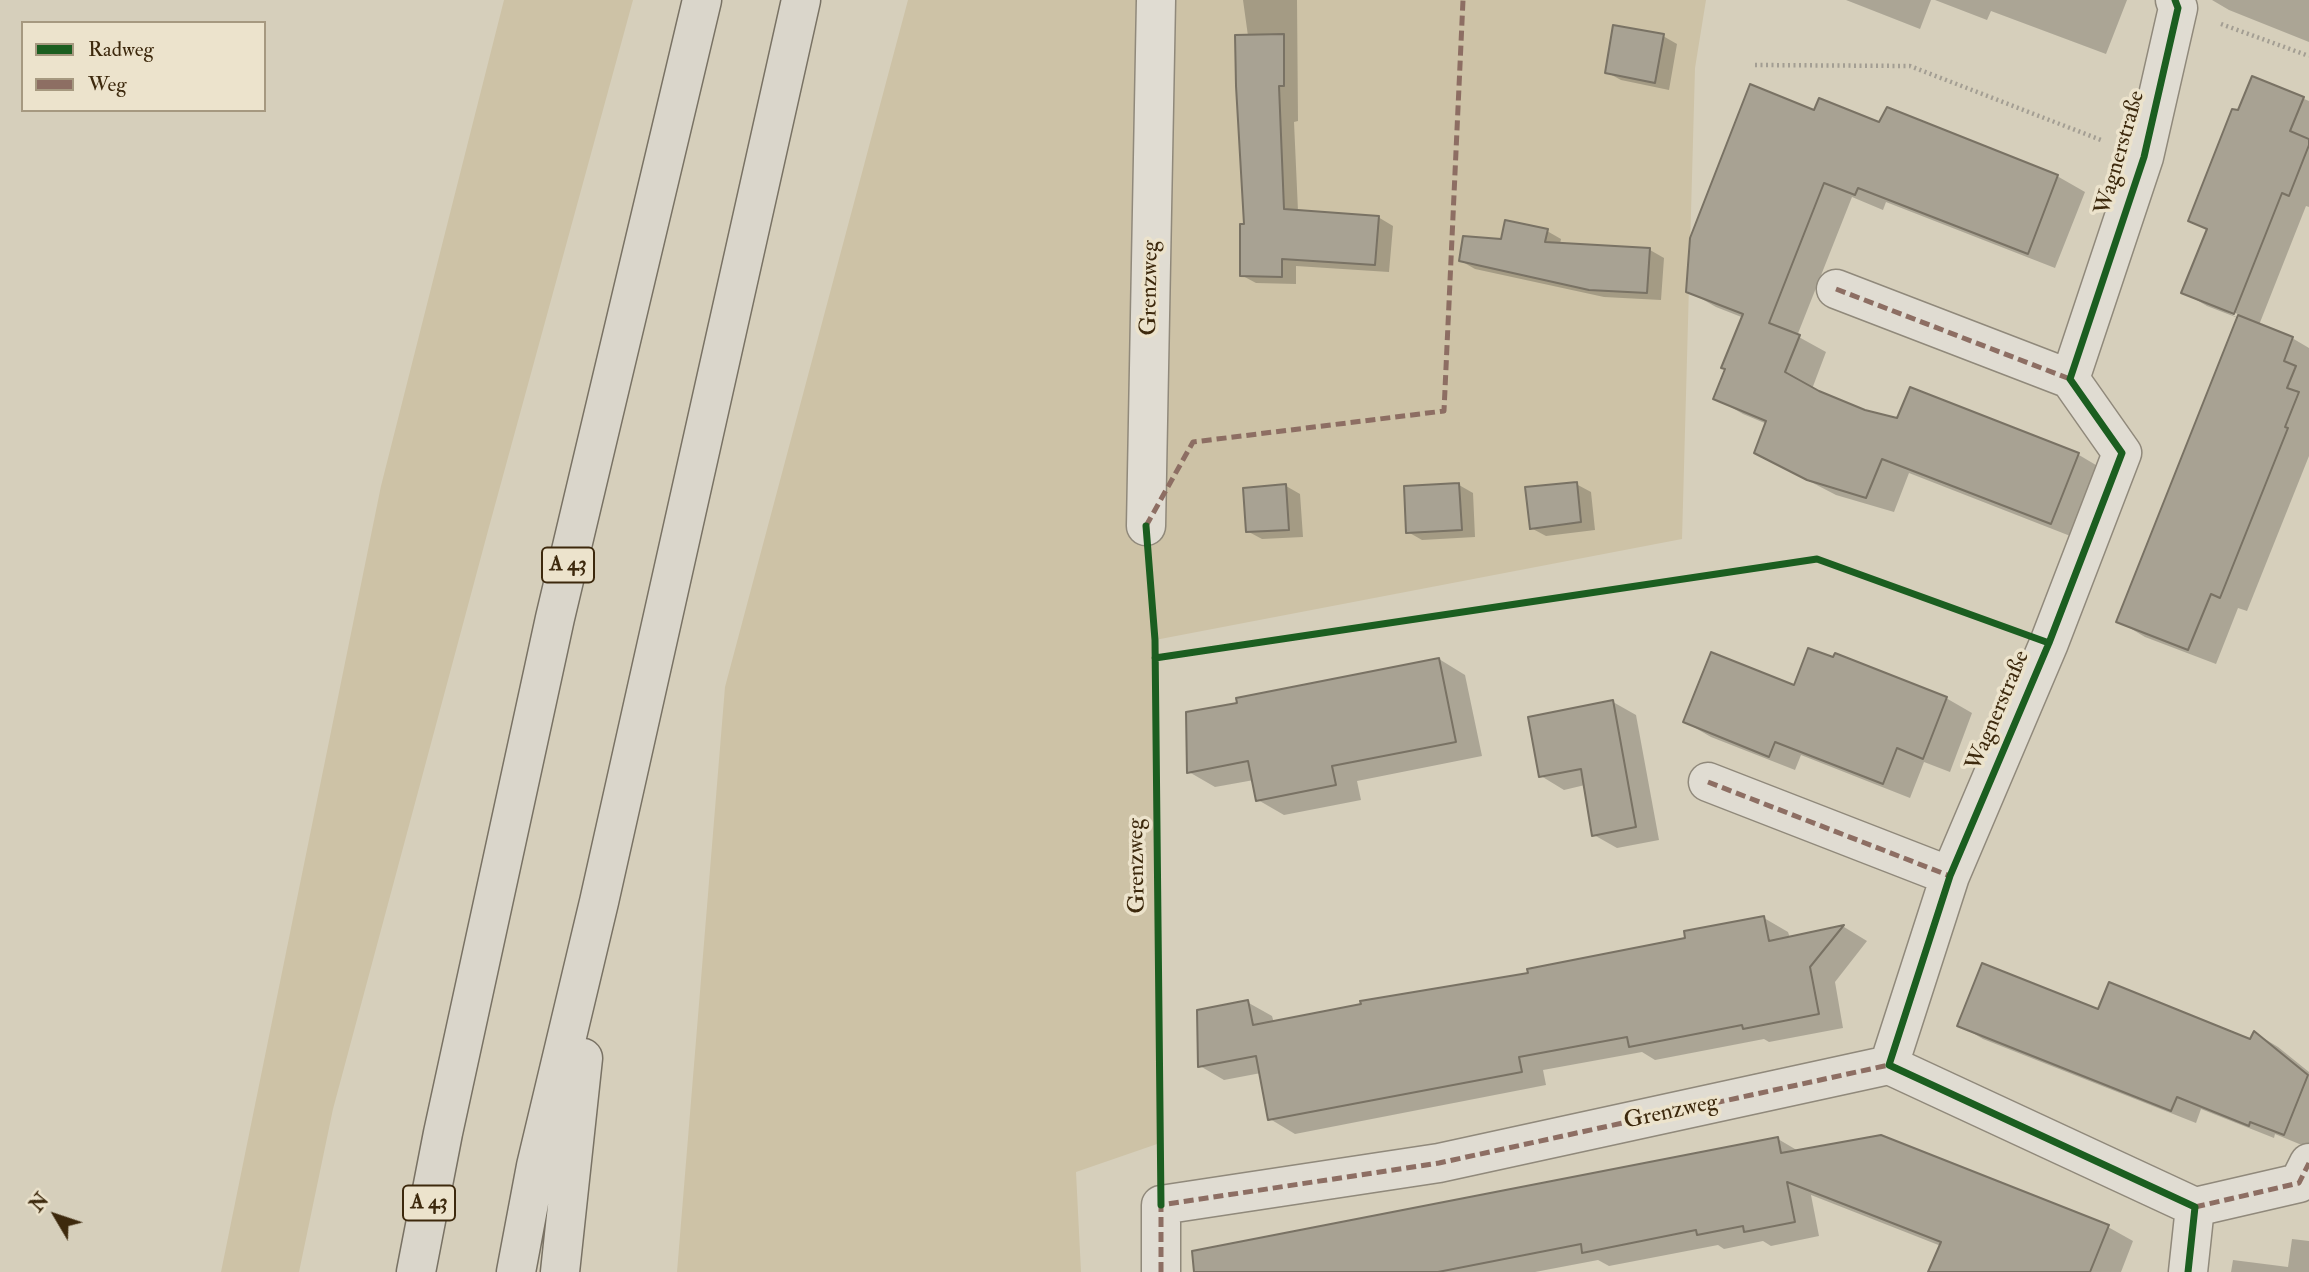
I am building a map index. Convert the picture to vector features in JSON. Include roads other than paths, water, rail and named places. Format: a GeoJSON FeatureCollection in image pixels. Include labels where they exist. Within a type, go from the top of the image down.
{"type":"FeatureCollection","features":[{"type":"Feature","properties":{"kind":"highway","name":"A 43"},"geometry":{"type":"LineString","coordinates":[[416,1272],[443,1133],[555,618],[702,0]]}},
{"type":"Feature","properties":{"kind":"highway"},"geometry":{"type":"LineString","coordinates":[[516,1272],[536,1166],[599,902],[801,0]]}},
{"type":"Feature","properties":{"kind":"highway"},"geometry":{"type":"LineString","coordinates":[[560,1272],[599,902]]}},
{"type":"Feature","properties":{"kind":"street","name":"Grenzweg"},"geometry":{"type":"LineString","coordinates":[[1146,526],[1156,0]]}},
{"type":"Feature","properties":{"kind":"street","name":"Wagnerstraße"},"geometry":{"type":"LineString","coordinates":[[1889,1065],[1950,876],[2049,643],[2122,453],[2070,379],[2144,156],[2176,4]]}},
{"type":"Feature","properties":{"kind":"street"},"geometry":{"type":"LineString","coordinates":[[1836,289],[2070,379]]}},
{"type":"Feature","properties":{"kind":"street"},"geometry":{"type":"LineString","coordinates":[[1708,782],[1950,876]]}},
{"type":"Feature","properties":{"kind":"street","name":"Grenzweg"},"geometry":{"type":"LineString","coordinates":[[1161,1272],[1161,1205],[1439,1163],[1889,1065]]}},
{"type":"Feature","properties":{"kind":"street"},"geometry":{"type":"LineString","coordinates":[[1889,1065],[2195,1207],[2299,1183],[2309,1163]]}},
{"type":"Feature","properties":{"kind":"street"},"geometry":{"type":"LineString","coordinates":[[2188,1272],[2195,1207]]}}]}
